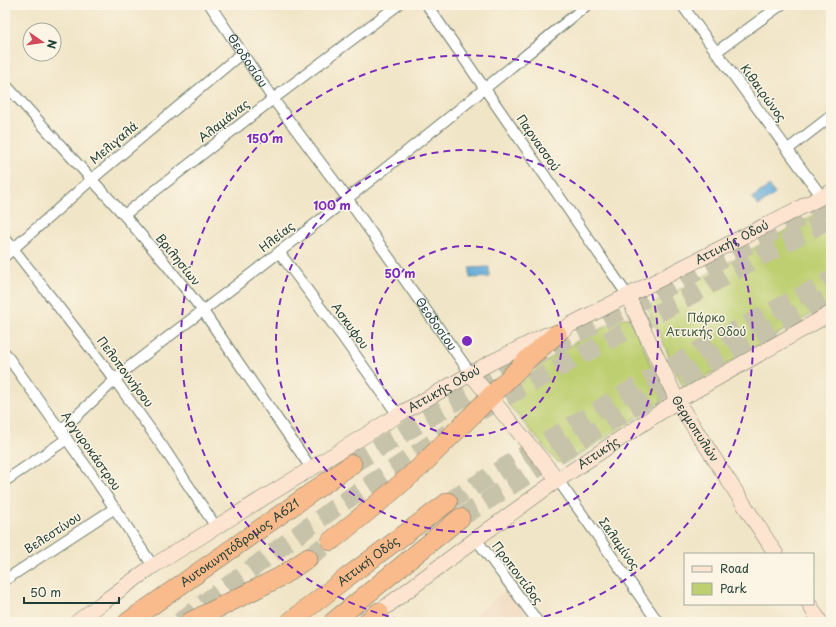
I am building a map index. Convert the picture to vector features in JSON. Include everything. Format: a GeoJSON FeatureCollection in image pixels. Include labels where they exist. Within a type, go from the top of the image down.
{"type":"FeatureCollection","features":[{"type":"Feature","properties":{"kind":"highway"},"geometry":{"type":"LineString","coordinates":[[331,541],[383,500],[419,468],[531,356],[558,334]]}},
{"type":"Feature","properties":{"kind":"highway","name":"Αυτοκινητόδρομος Α621"},"geometry":{"type":"LineString","coordinates":[[128,622],[352,464]]}},
{"type":"Feature","properties":{"kind":"highway","name":"Αττική Οδός"},"geometry":{"type":"LineString","coordinates":[[290,622],[448,502]]}},
{"type":"Feature","properties":{"kind":"highway"},"geometry":{"type":"LineString","coordinates":[[333,622],[460,518]]}},
{"type":"Feature","properties":{"kind":"highway"},"geometry":{"type":"LineString","coordinates":[[190,622],[280,577],[308,558]]}},
{"type":"Feature","properties":{"kind":"street","name":"Θεοδοσίου"},"geometry":{"type":"LineString","coordinates":[[210,5],[273,98],[347,198],[471,374],[558,480]]}},
{"type":"Feature","properties":{"kind":"street","name":"Αλαμάνας"},"geometry":{"type":"LineString","coordinates":[[124,215],[273,98],[398,5]]}},
{"type":"Feature","properties":{"kind":"street","name":"Παρνασσού"},"geometry":{"type":"LineString","coordinates":[[427,5],[628,296]]}},
{"type":"Feature","properties":{"kind":"street","name":"Ηλείας"},"geometry":{"type":"LineString","coordinates":[[60,430],[124,371],[279,252],[485,89],[587,5]]}},
{"type":"Feature","properties":{"kind":"street","name":"Κιθαιρώνος"},"geometry":{"type":"LineString","coordinates":[[682,5],[788,150],[827,195]]}},
{"type":"Feature","properties":{"kind":"street"},"geometry":{"type":"LineString","coordinates":[[716,52],[781,5]]}},
{"type":"Feature","properties":{"kind":"street","name":"Μελιγαλά"},"geometry":{"type":"LineString","coordinates":[[5,256],[91,180],[242,52]]}},
{"type":"Feature","properties":{"kind":"street","name":"Βριλησίων"},"geometry":{"type":"LineString","coordinates":[[5,84],[124,215],[165,263],[203,311],[311,468]]}},
{"type":"Feature","properties":{"kind":"street"},"geometry":{"type":"LineString","coordinates":[[788,150],[831,116]]}},
{"type":"Feature","properties":{"kind":"street","name":"Αττικής Οδού"},"geometry":{"type":"LineString","coordinates":[[77,622],[153,566],[398,415],[488,364],[546,335],[558,334],[570,325],[827,195]]}},
{"type":"Feature","properties":{"kind":"street","name":"Πελοποννήσου"},"geometry":{"type":"LineString","coordinates":[[5,238],[115,380],[163,447],[216,527]]}},
{"type":"Feature","properties":{"kind":"street","name":"Ασκυφου"},"geometry":{"type":"LineString","coordinates":[[279,252],[398,415]]}},
{"type":"Feature","properties":{"kind":"street","name":"Θερμοπυλών"},"geometry":{"type":"LineString","coordinates":[[628,296],[677,401],[775,553]]}},
{"type":"Feature","properties":{"kind":"street","name":"Αττικής"},"geometry":{"type":"LineString","coordinates":[[373,619],[476,539],[558,480],[677,401],[831,313]]}},
{"type":"Feature","properties":{"kind":"street","name":"Αργυροκάστρου"},"geometry":{"type":"LineString","coordinates":[[5,353],[115,508],[153,566]]}},
{"type":"Feature","properties":{"kind":"street"},"geometry":{"type":"LineString","coordinates":[[5,481],[67,439]]}},
{"type":"Feature","properties":{"kind":"street","name":"Σαλαμίνος"},"geometry":{"type":"LineString","coordinates":[[558,480],[658,622]]}},
{"type":"Feature","properties":{"kind":"street","name":"Βελεστίνου"},"geometry":{"type":"LineString","coordinates":[[5,580],[115,508]]}},
{"type":"Feature","properties":{"kind":"street","name":"Προποντίδος"},"geometry":{"type":"LineString","coordinates":[[476,539],[538,622]]}},
{"type":"Feature","properties":{"kind":"street"},"geometry":{"type":"LineString","coordinates":[[810,605],[820,622]]}},
{"type":"Feature","properties":{"kind":"shaded area"},"geometry":{"type":"Polygon","coordinates":[[[508,589],[532,622],[466,622],[508,589]]]}},
{"type":"Feature","properties":{"kind":"green space","name":"Πάρκο Αττικής Οδού"},"geometry":{"type":"Polygon","coordinates":[[[831,206],[831,303],[684,389],[647,307],[831,206]]]}},
{"type":"Feature","properties":{"kind":"green space"},"geometry":{"type":"Polygon","coordinates":[[[622,318],[630,318],[633,322],[662,392],[663,397],[661,402],[568,462],[562,463],[556,461],[508,404],[509,394],[548,360],[587,336],[622,318]]]}},
{"type":"Feature","properties":{"kind":"water"},"geometry":{"type":"Polygon","coordinates":[[[769,186],[775,194],[758,206],[752,198],[769,186]]]}},
{"type":"Feature","properties":{"kind":"water"},"geometry":{"type":"Polygon","coordinates":[[[489,267],[489,277],[470,278],[470,268],[489,267]]]}},
{"type":"Feature","properties":{"kind":"tunnel"},"geometry":{"type":"LineString","coordinates":[[352,464],[490,381],[588,328],[831,202]]}},
{"type":"Feature","properties":{"kind":"tunnel"},"geometry":{"type":"LineString","coordinates":[[480,411],[831,218]]}},
{"type":"Feature","properties":{"kind":"tunnel"},"geometry":{"type":"LineString","coordinates":[[448,502],[619,397],[705,347],[831,280]]}},
{"type":"Feature","properties":{"kind":"tunnel"},"geometry":{"type":"LineString","coordinates":[[460,518],[626,411],[710,361],[831,296]]}},
{"type":"Feature","properties":{"kind":"tunnel"},"geometry":{"type":"LineString","coordinates":[[180,622],[336,507],[448,433]]}},
{"type":"Feature","properties":{"kind":"tunnel"},"geometry":{"type":"LineString","coordinates":[[308,558],[331,541]]}}]}
